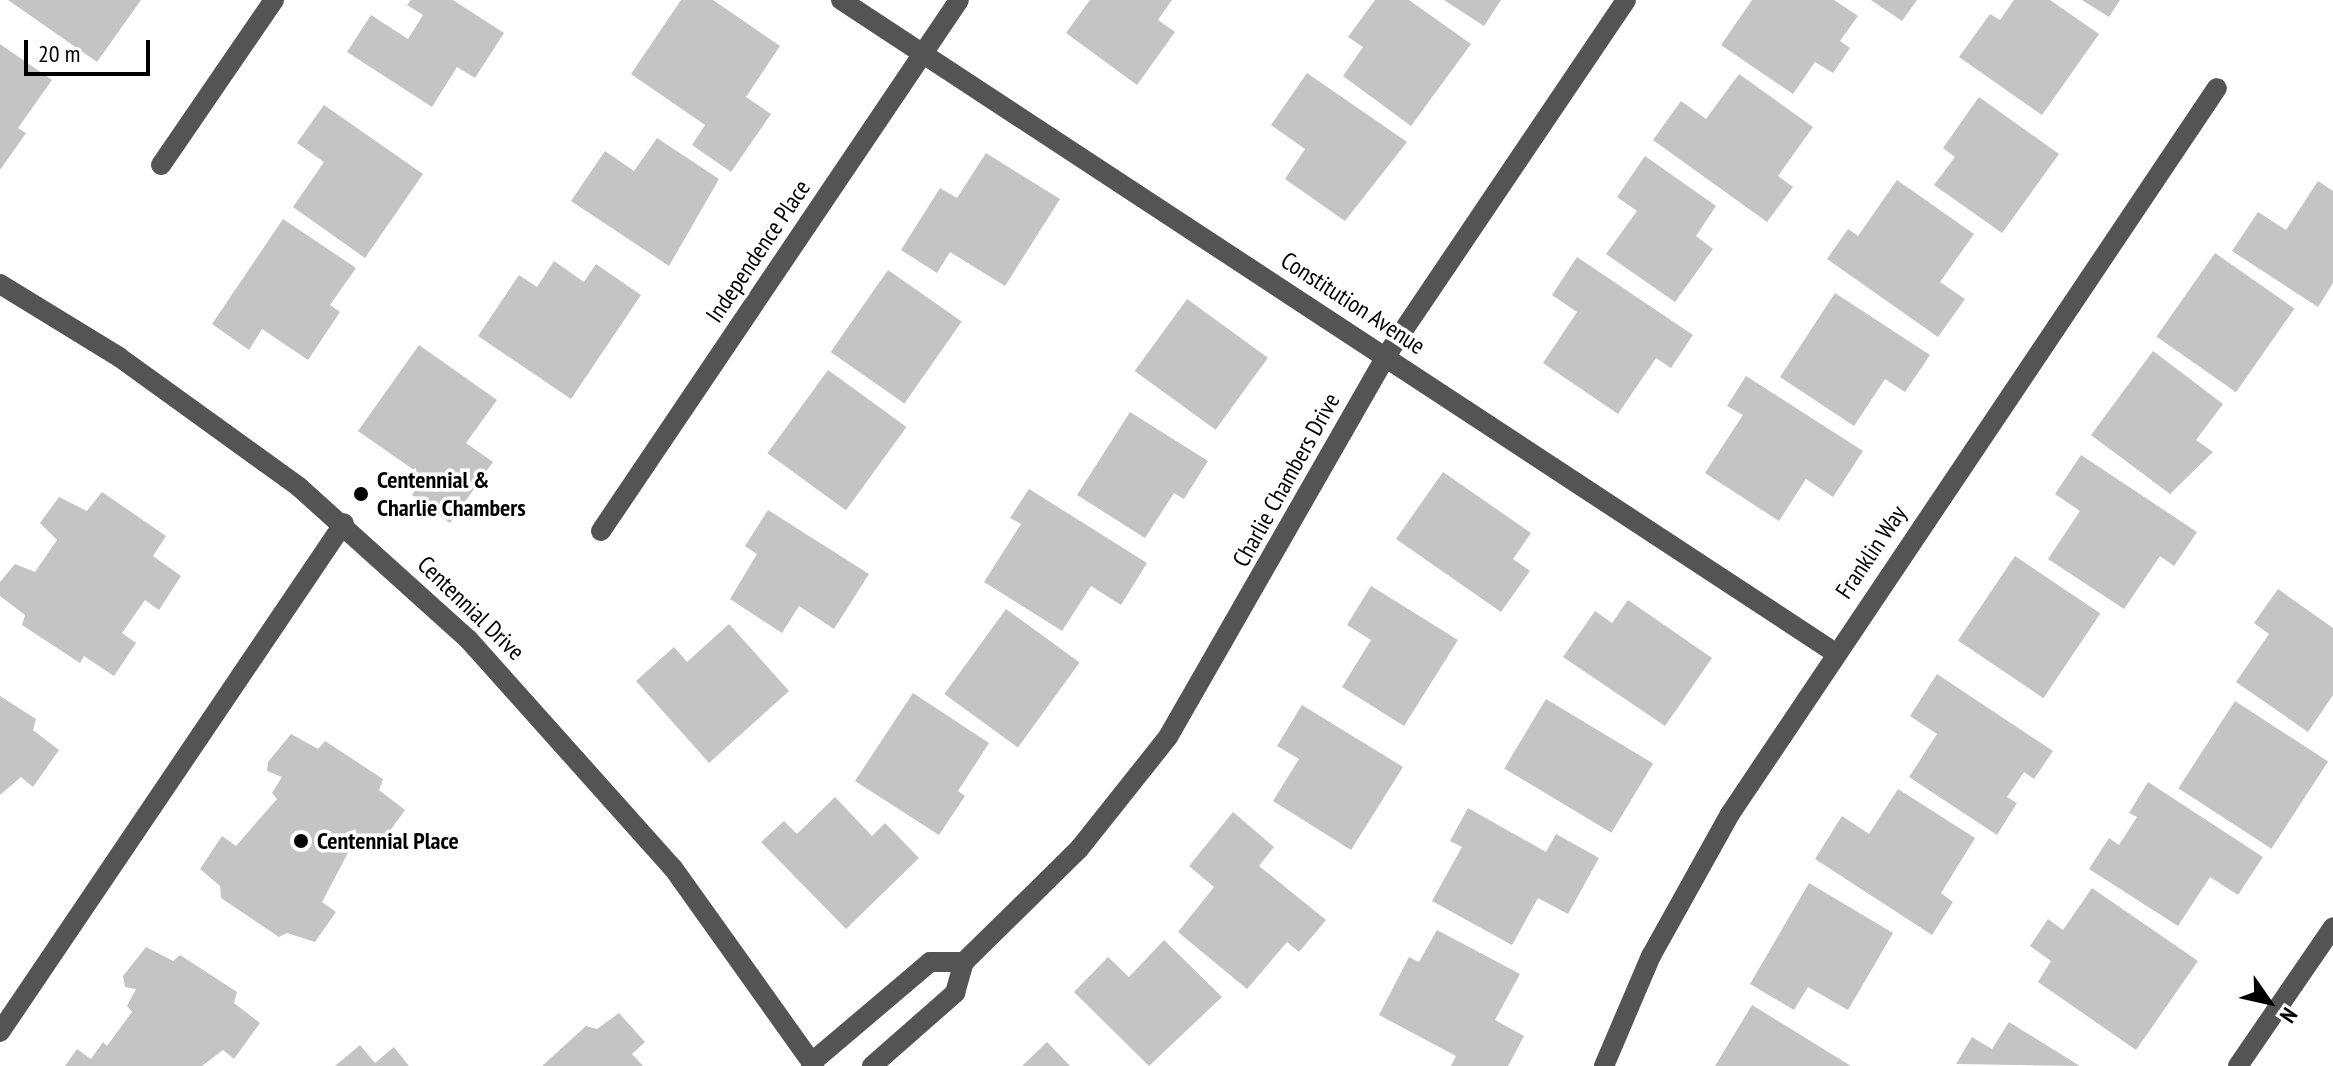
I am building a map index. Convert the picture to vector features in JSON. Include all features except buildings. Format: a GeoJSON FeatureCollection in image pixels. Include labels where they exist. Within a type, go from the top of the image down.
{"type":"FeatureCollection","features":[{"type":"Feature","properties":{"kind":"street"},"geometry":{"type":"LineString","coordinates":[[161,165],[274,0]]}},
{"type":"Feature","properties":{"kind":"street","name":"Constitution Avenue"},"geometry":{"type":"LineString","coordinates":[[841,0],[1834,652]]}},
{"type":"Feature","properties":{"kind":"street","name":"Independence Place"},"geometry":{"type":"LineString","coordinates":[[601,531],[959,0]]}},
{"type":"Feature","properties":{"kind":"street","name":"Charlie Chambers Drive"},"geometry":{"type":"LineString","coordinates":[[872,1066],[955,993],[964,962],[1079,849],[1168,737],[1386,356],[1626,0]]}},
{"type":"Feature","properties":{"kind":"street","name":"Franklin Way"},"geometry":{"type":"LineString","coordinates":[[1604,1066],[1651,956],[1730,814],[1834,652],[2217,88]]}},
{"type":"Feature","properties":{"kind":"street","name":"Centennial Drive"},"geometry":{"type":"LineString","coordinates":[[0,284],[119,357],[344,523],[468,639],[587,767],[673,868],[813,1064]]}},
{"type":"Feature","properties":{"kind":"street"},"geometry":{"type":"LineString","coordinates":[[0,1032],[344,523]]}},
{"type":"Feature","properties":{"kind":"street"},"geometry":{"type":"LineString","coordinates":[[2238,1066],[2333,927]]}},
{"type":"Feature","properties":{"kind":"street"},"geometry":{"type":"LineString","coordinates":[[813,1064],[930,962],[964,962]]}},
{"type":"Feature","properties":{"kind":"place","name":"Centennial & Charlie Chambers"},"geometry":{"type":"Point","coordinates":[361,494]}},
{"type":"Feature","properties":{"kind":"place","name":"Centennial Place"},"geometry":{"type":"Point","coordinates":[301,841]}}]}
